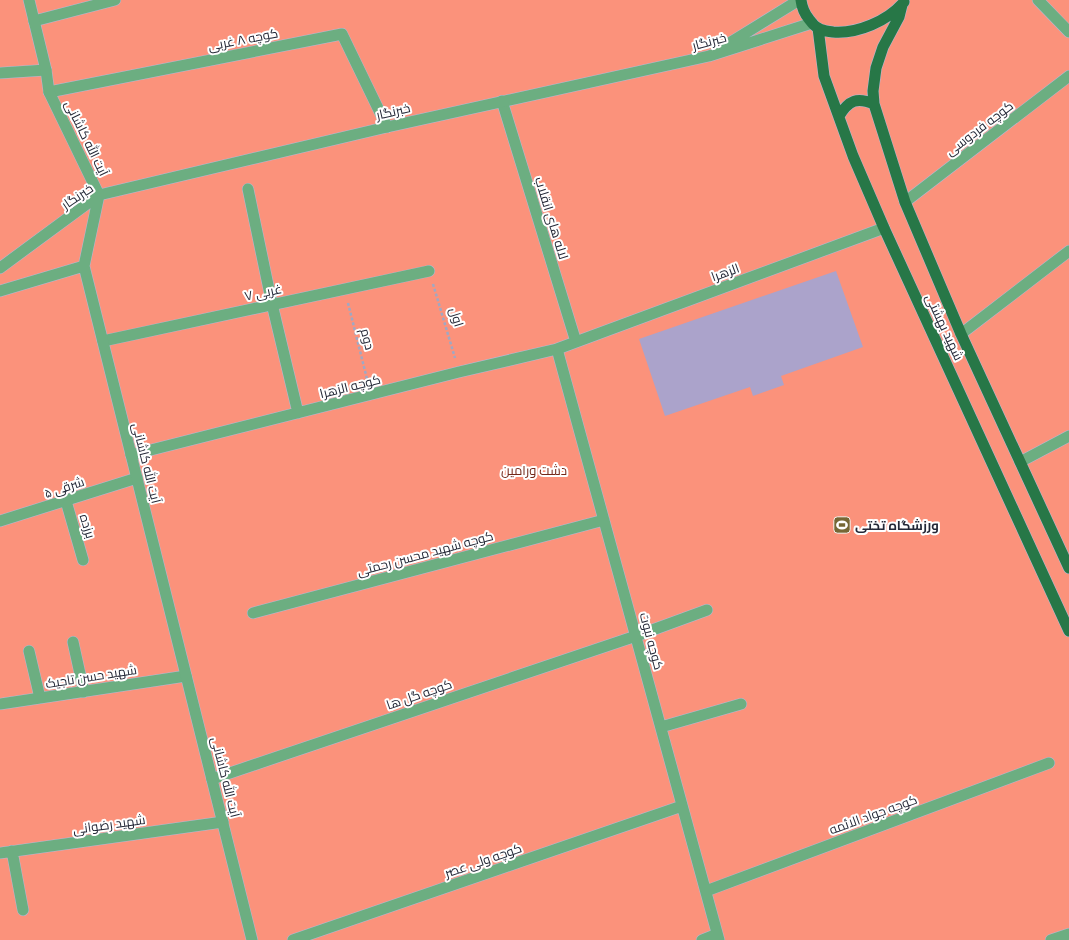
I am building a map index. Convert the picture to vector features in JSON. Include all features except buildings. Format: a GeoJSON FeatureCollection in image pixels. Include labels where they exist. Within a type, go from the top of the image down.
{"type":"FeatureCollection","features":[{"type":"Feature","properties":{"kind":"main road"},"geometry":{"type":"LineString","coordinates":[[800,0],[802,7],[815,26],[822,31],[844,33],[871,26],[903,2]]}},
{"type":"Feature","properties":{"kind":"main road","name":"شهید بهشتی"},"geometry":{"type":"LineString","coordinates":[[903,2],[899,17],[883,47],[876,68],[873,91],[874,104],[905,202],[961,334],[1069,568]]}},
{"type":"Feature","properties":{"kind":"main road","name":"شهید بهشتی"},"geometry":{"type":"LineString","coordinates":[[815,26],[824,76],[854,156],[884,228],[1069,631]]}},
{"type":"Feature","properties":{"kind":"main road"},"geometry":{"type":"LineString","coordinates":[[839,116],[844,107],[853,101],[864,100],[874,104]]}},
{"type":"Feature","properties":{"kind":"street","name":"آیت الله کاشانی"},"geometry":{"type":"LineString","coordinates":[[29,0],[46,70],[49,92],[99,195],[84,266],[252,940]]}},
{"type":"Feature","properties":{"kind":"street"},"geometry":{"type":"LineString","coordinates":[[34,21],[115,0]]}},
{"type":"Feature","properties":{"kind":"street"},"geometry":{"type":"LineString","coordinates":[[709,56],[800,0]]}},
{"type":"Feature","properties":{"kind":"street"},"geometry":{"type":"LineString","coordinates":[[1038,0],[1069,32]]}},
{"type":"Feature","properties":{"kind":"street","name":"خبرنگار"},"geometry":{"type":"LineString","coordinates":[[0,268],[99,195],[387,127],[709,56],[815,26]]}},
{"type":"Feature","properties":{"kind":"street","name":"کوچه ۸ غربی"},"geometry":{"type":"LineString","coordinates":[[49,92],[342,34],[387,127]]}},
{"type":"Feature","properties":{"kind":"street"},"geometry":{"type":"LineString","coordinates":[[0,73],[46,70]]}},
{"type":"Feature","properties":{"kind":"street","name":"کوچه فردوسی"},"geometry":{"type":"LineString","coordinates":[[905,202],[1069,76]]}},
{"type":"Feature","properties":{"kind":"street","name":"لاله های انقلاب"},"geometry":{"type":"LineString","coordinates":[[502,101],[576,342]]}},
{"type":"Feature","properties":{"kind":"street"},"geometry":{"type":"LineString","coordinates":[[248,189],[272,304],[298,413]]}},
{"type":"Feature","properties":{"kind":"street","name":"الزهرا"},"geometry":{"type":"LineString","coordinates":[[576,342],[884,228]]}},
{"type":"Feature","properties":{"kind":"street"},"geometry":{"type":"LineString","coordinates":[[961,334],[1069,251]]}},
{"type":"Feature","properties":{"kind":"street"},"geometry":{"type":"LineString","coordinates":[[0,290],[84,266]]}},
{"type":"Feature","properties":{"kind":"street","name":"۷ غربی"},"geometry":{"type":"LineString","coordinates":[[103,341],[429,270]]}},
{"type":"Feature","properties":{"kind":"street","name":"کوچه الزهرا"},"geometry":{"type":"LineString","coordinates":[[131,456],[459,372],[557,349],[576,342]]}},
{"type":"Feature","properties":{"kind":"street","name":"کوچه نبوت"},"geometry":{"type":"LineString","coordinates":[[557,349],[718,937]]}},
{"type":"Feature","properties":{"kind":"street"},"geometry":{"type":"LineString","coordinates":[[1020,462],[1069,436]]}},
{"type":"Feature","properties":{"kind":"street","name":"۵ شرقی"},"geometry":{"type":"LineString","coordinates":[[0,521],[136,478]]}},
{"type":"Feature","properties":{"kind":"street","name":"برزده"},"geometry":{"type":"LineString","coordinates":[[66,501],[84,560]]}},
{"type":"Feature","properties":{"kind":"street","name":"کوچه شهید محسن رحمتی"},"geometry":{"type":"LineString","coordinates":[[253,613],[604,520]]}},
{"type":"Feature","properties":{"kind":"street","name":"کوچه گل ها"},"geometry":{"type":"LineString","coordinates":[[212,779],[636,636],[707,610]]}},
{"type":"Feature","properties":{"kind":"street"},"geometry":{"type":"LineString","coordinates":[[73,642],[84,692]]}},
{"type":"Feature","properties":{"kind":"street"},"geometry":{"type":"LineString","coordinates":[[29,651],[40,698]]}},
{"type":"Feature","properties":{"kind":"street","name":"شهید حسن تاجیک"},"geometry":{"type":"LineString","coordinates":[[0,704],[186,676]]}},
{"type":"Feature","properties":{"kind":"street"},"geometry":{"type":"LineString","coordinates":[[661,727],[740,704]]}},
{"type":"Feature","properties":{"kind":"street","name":"کوچه جواد الائمه"},"geometry":{"type":"LineString","coordinates":[[706,891],[1049,764]]}},
{"type":"Feature","properties":{"kind":"street","name":"کوچه ولی عصر"},"geometry":{"type":"LineString","coordinates":[[293,940],[682,806]]}},
{"type":"Feature","properties":{"kind":"street","name":"شهید رضوانی"},"geometry":{"type":"LineString","coordinates":[[0,853],[223,822]]}},
{"type":"Feature","properties":{"kind":"street"},"geometry":{"type":"LineString","coordinates":[[12,851],[23,910]]}},
{"type":"Feature","properties":{"kind":"street"},"geometry":{"type":"LineString","coordinates":[[1051,940],[1069,934]]}},
{"type":"Feature","properties":{"kind":"street"},"geometry":{"type":"LineString","coordinates":[[702,940],[718,937]]}},
{"type":"Feature","properties":{"kind":"path","name":"اول"},"geometry":{"type":"LineString","coordinates":[[429,270],[459,372]]}},
{"type":"Feature","properties":{"kind":"path","name":"دوم"},"geometry":{"type":"LineString","coordinates":[[344,289],[372,395]]}},
{"type":"Feature","properties":{"kind":"green space","name":"دشت ورامین"},"geometry":{"type":"Polygon","coordinates":[[[0,0],[1069,0],[1069,940],[0,940],[0,0]]]}},
{"type":"Feature","properties":{"kind":"place","name":"ورزشگاه تختی"},"geometry":{"type":"Point","coordinates":[842,525]}}]}
